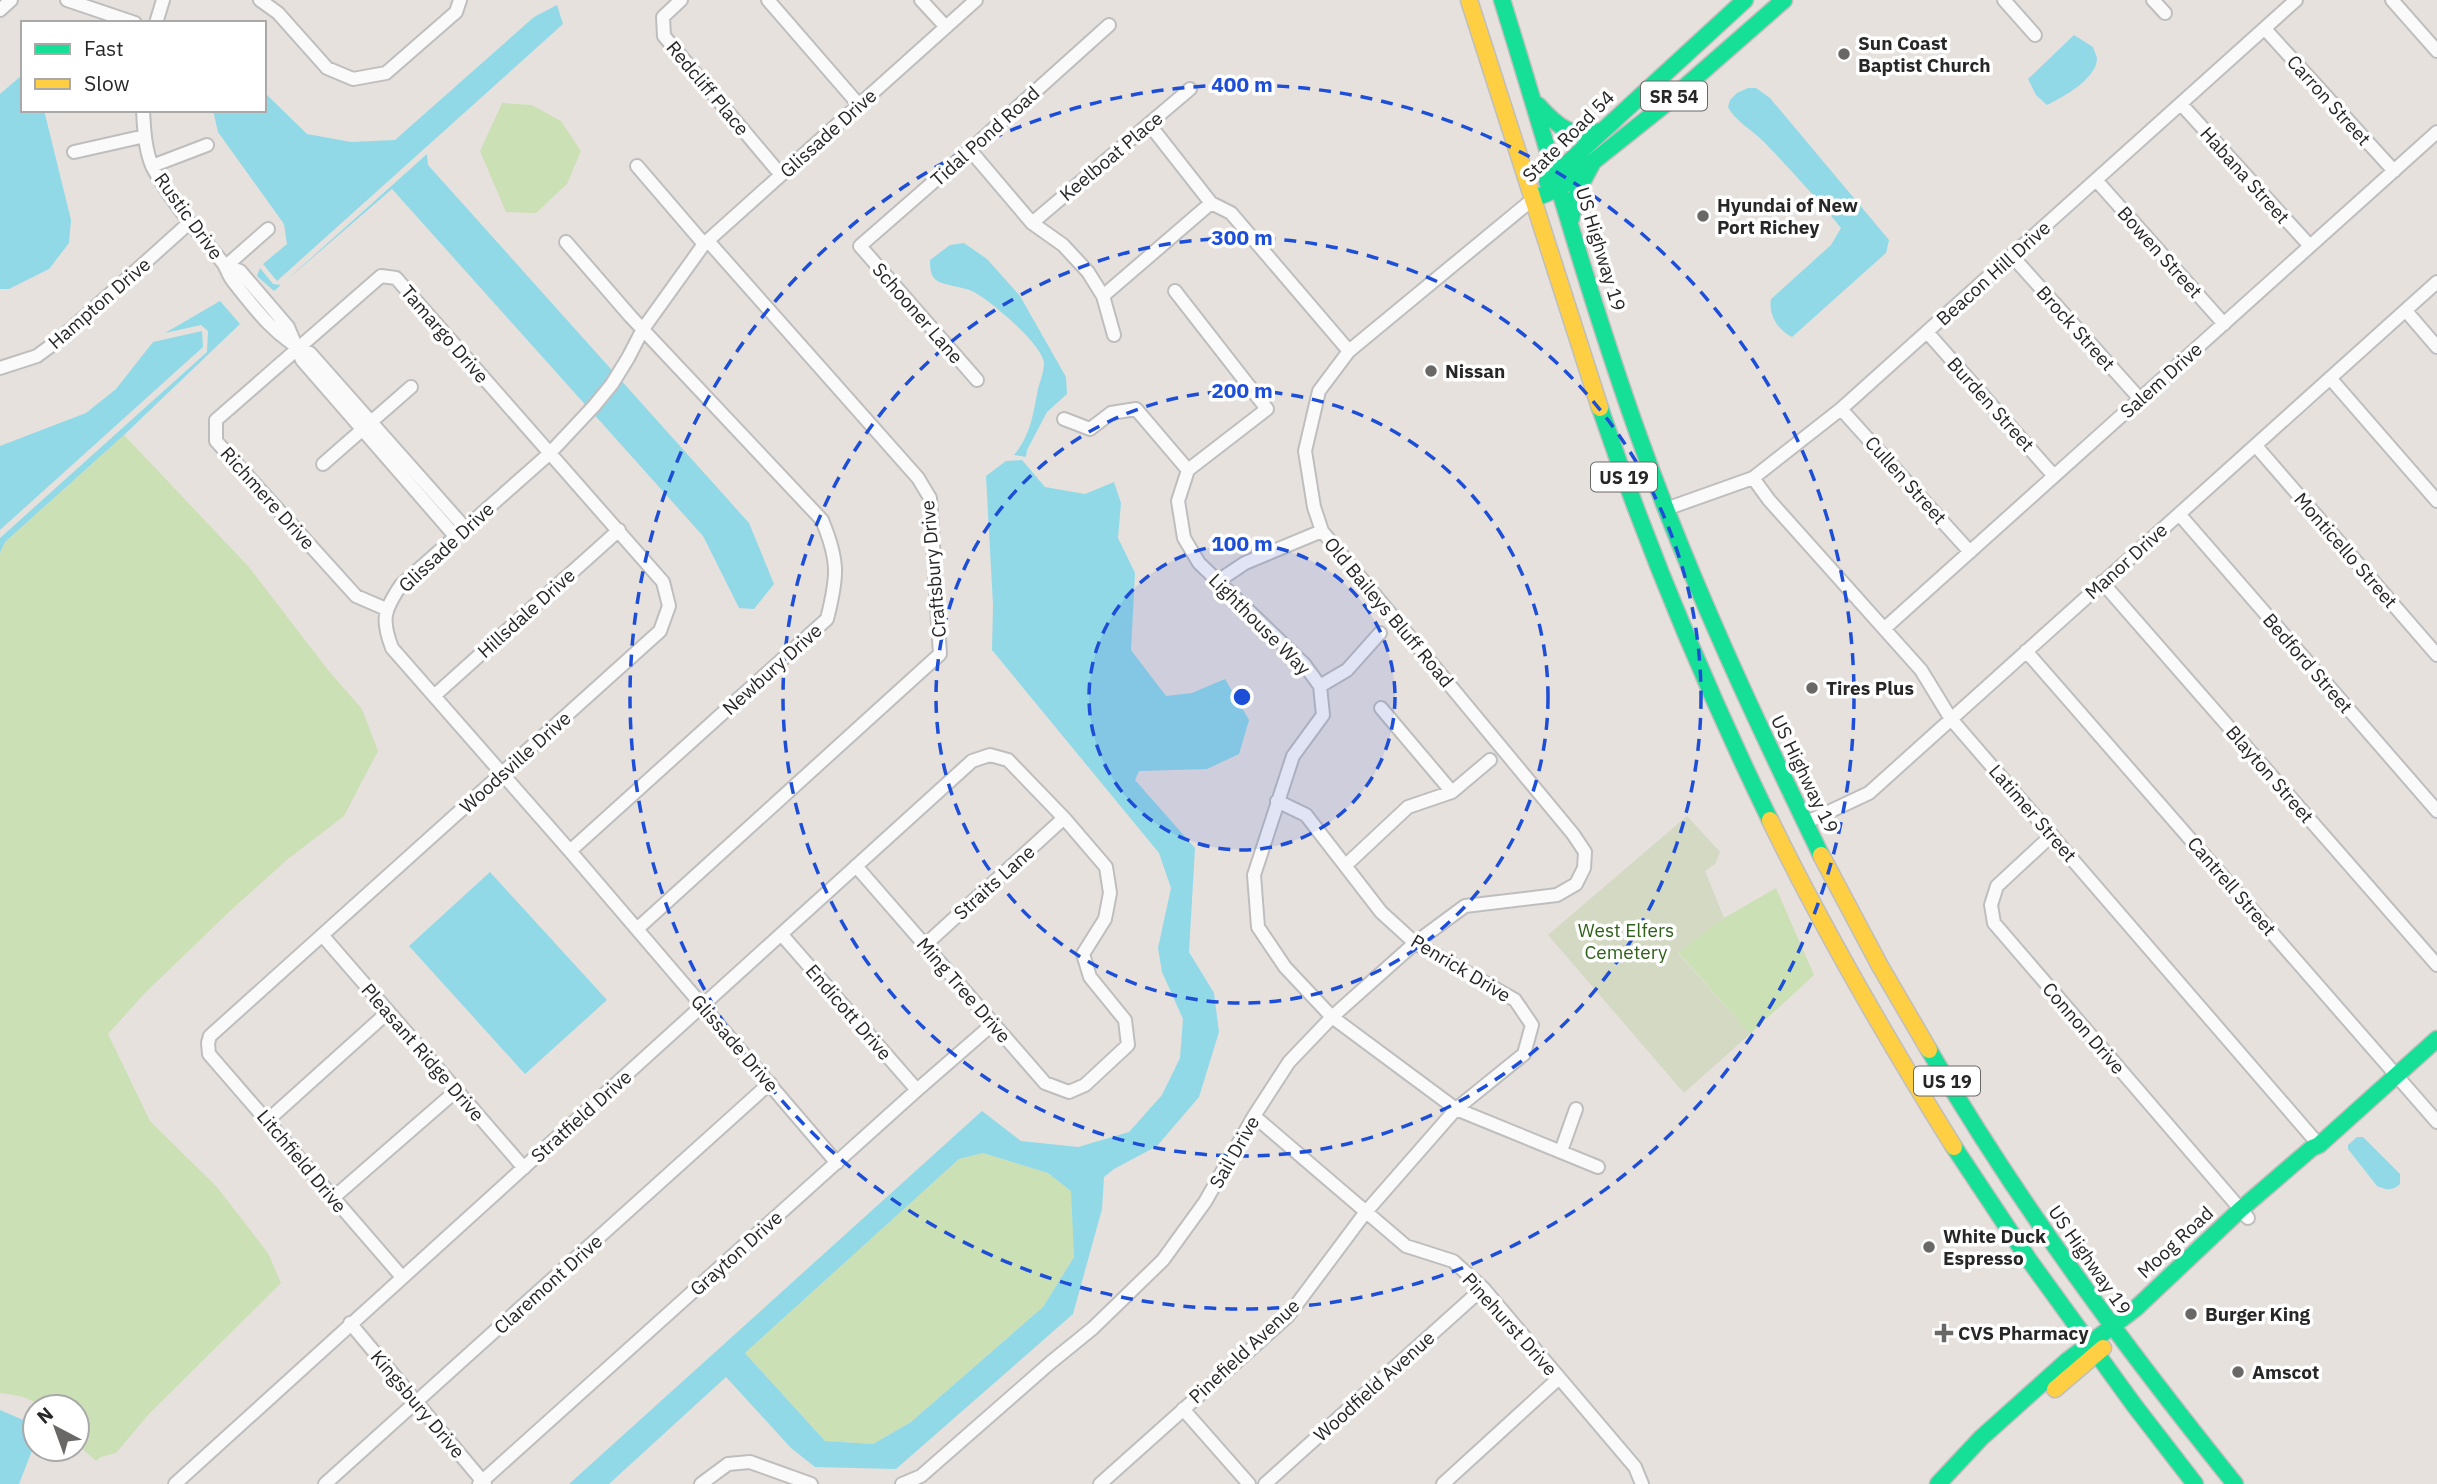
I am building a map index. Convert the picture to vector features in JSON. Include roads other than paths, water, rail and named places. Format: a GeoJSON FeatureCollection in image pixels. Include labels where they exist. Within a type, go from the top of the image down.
{"type":"FeatureCollection","features":[{"type":"Feature","properties":{"kind":"main road","name":"US 19"},"geometry":{"type":"LineString","coordinates":[[1469,0],[1584,363],[1637,514],[1714,700],[1780,840],[1852,975],[1931,1110],[2009,1231],[2092,1349],[2195,1484]]}},
{"type":"Feature","properties":{"kind":"main road","name":"US Highway 19"},"geometry":{"type":"LineString","coordinates":[[1502,0],[1638,433],[1666,509],[1735,674],[1805,823],[1888,980],[1993,1154],[2114,1331],[2235,1484]]}},
{"type":"Feature","properties":{"kind":"main road"},"geometry":{"type":"LineString","coordinates":[[1764,19],[1770,0]]}},
{"type":"Feature","properties":{"kind":"main road","name":"State Road 54"},"geometry":{"type":"LineString","coordinates":[[1533,199],[1558,180],[1593,162],[1663,106],[1784,0]]}},
{"type":"Feature","properties":{"kind":"main road","name":"State Road 54"},"geometry":{"type":"LineString","coordinates":[[1558,180],[1600,131],[1741,2]]}},
{"type":"Feature","properties":{"kind":"main road"},"geometry":{"type":"LineString","coordinates":[[1534,100],[1564,130],[1585,135],[1600,131]]}},
{"type":"Feature","properties":{"kind":"main road"},"geometry":{"type":"LineString","coordinates":[[1571,222],[1575,198],[1593,162]]}},
{"type":"Feature","properties":{"kind":"main road"},"geometry":{"type":"LineString","coordinates":[[1714,700],[1740,736],[1772,800],[1786,814],[1805,823]]}},
{"type":"Feature","properties":{"kind":"main road"},"geometry":{"type":"LineString","coordinates":[[1780,840],[1798,841],[1806,851],[1873,972],[1888,980]]}},
{"type":"Feature","properties":{"kind":"main road","name":"Moog Road"},"geometry":{"type":"LineString","coordinates":[[1938,1484],[1981,1438],[2114,1331],[2317,1151],[2319,1145],[2437,1039]]}},
{"type":"Feature","properties":{"kind":"main road","name":"Moog Road"},"geometry":{"type":"LineString","coordinates":[[1945,1484],[2092,1349]]}},
{"type":"Feature","properties":{"kind":"street"},"geometry":{"type":"LineString","coordinates":[[0,10],[11,0]]}},
{"type":"Feature","properties":{"kind":"street"},"geometry":{"type":"LineString","coordinates":[[67,0],[129,21]]}},
{"type":"Feature","properties":{"kind":"street"},"geometry":{"type":"LineString","coordinates":[[157,21],[163,0]]}},
{"type":"Feature","properties":{"kind":"street"},"geometry":{"type":"LineString","coordinates":[[260,0],[278,13],[327,68],[353,79],[386,73],[456,12],[460,0]]}},
{"type":"Feature","properties":{"kind":"street","name":"Redcliff Place"},"geometry":{"type":"LineString","coordinates":[[681,0],[663,17],[664,36],[781,174]]}},
{"type":"Feature","properties":{"kind":"street"},"geometry":{"type":"LineString","coordinates":[[768,0],[859,105]]}},
{"type":"Feature","properties":{"kind":"street"},"geometry":{"type":"LineString","coordinates":[[921,0],[946,27]]}},
{"type":"Feature","properties":{"kind":"street","name":"Glissade Drive"},"geometry":{"type":"LineString","coordinates":[[837,1163],[392,648],[384,629],[386,609],[401,585],[578,425],[612,384],[643,329],[706,243],[976,0]]}},
{"type":"Feature","properties":{"kind":"street"},"geometry":{"type":"LineString","coordinates":[[2004,0],[2035,35]]}},
{"type":"Feature","properties":{"kind":"street"},"geometry":{"type":"LineString","coordinates":[[2153,0],[2165,13]]}},
{"type":"Feature","properties":{"kind":"street","name":"Beacon Hill Drive"},"geometry":{"type":"LineString","coordinates":[[1666,509],[1753,478],[1842,409],[2296,0]]}},
{"type":"Feature","properties":{"kind":"street"},"geometry":{"type":"LineString","coordinates":[[2392,0],[2437,51]]}},
{"type":"Feature","properties":{"kind":"street","name":"Tidal Pond Road"},"geometry":{"type":"LineString","coordinates":[[860,246],[1109,25]]}},
{"type":"Feature","properties":{"kind":"street","name":"Carron Street"},"geometry":{"type":"LineString","coordinates":[[2264,29],[2394,171]]}},
{"type":"Feature","properties":{"kind":"street","name":"Keelboat Place"},"geometry":{"type":"LineString","coordinates":[[1032,223],[1190,89]]}},
{"type":"Feature","properties":{"kind":"street","name":"Habana Street"},"geometry":{"type":"LineString","coordinates":[[2181,104],[2310,247]]}},
{"type":"Feature","properties":{"kind":"street","name":"Rustic Drive"},"geometry":{"type":"LineString","coordinates":[[143,112],[152,166],[189,223],[226,266],[230,278],[279,334],[297,348],[302,360],[367,426],[460,532]]}},
{"type":"Feature","properties":{"kind":"street"},"geometry":{"type":"LineString","coordinates":[[1149,124],[1211,203],[1231,212],[1349,351]]}},
{"type":"Feature","properties":{"kind":"street","name":"Salem Drive"},"geometry":{"type":"LineString","coordinates":[[1885,628],[2437,132]]}},
{"type":"Feature","properties":{"kind":"street"},"geometry":{"type":"LineString","coordinates":[[74,152],[145,136]]}},
{"type":"Feature","properties":{"kind":"street","name":"Rustic Drive"},"geometry":{"type":"LineString","coordinates":[[152,166],[207,145]]}},
{"type":"Feature","properties":{"kind":"street"},"geometry":{"type":"LineString","coordinates":[[971,150],[1032,223],[1063,245],[1088,272],[1103,296],[1114,335]]}},
{"type":"Feature","properties":{"kind":"street"},"geometry":{"type":"LineString","coordinates":[[637,166],[706,243]]}},
{"type":"Feature","properties":{"kind":"street","name":"Bowen Street"},"geometry":{"type":"LineString","coordinates":[[2096,180],[2224,324]]}},
{"type":"Feature","properties":{"kind":"street","name":"Old Baileys Bluff Road"},"geometry":{"type":"LineString","coordinates":[[1533,199],[1349,351],[1319,391],[1305,451],[1314,508],[1322,531],[1573,834],[1585,852],[1584,868]]}},
{"type":"Feature","properties":{"kind":"street"},"geometry":{"type":"LineString","coordinates":[[1103,296],[1211,203]]}},
{"type":"Feature","properties":{"kind":"street","name":"Hampton Drive"},"geometry":{"type":"LineString","coordinates":[[0,368],[37,356],[60,339],[189,223]]}},
{"type":"Feature","properties":{"kind":"street","name":"Rustic Drive"},"geometry":{"type":"LineString","coordinates":[[226,266],[268,229]]}},
{"type":"Feature","properties":{"kind":"street","name":"Newbury Drive"},"geometry":{"type":"LineString","coordinates":[[566,242],[643,329],[822,520],[834,549],[835,587],[827,619],[570,851]]}},
{"type":"Feature","properties":{"kind":"street","name":"Craftsbury Drive"},"geometry":{"type":"LineString","coordinates":[[637,929],[940,654],[930,498],[918,478],[706,243]]}},
{"type":"Feature","properties":{"kind":"street","name":"Schooner Lane"},"geometry":{"type":"LineString","coordinates":[[860,246],[977,380]]}},
{"type":"Feature","properties":{"kind":"street","name":"Brock Street"},"geometry":{"type":"LineString","coordinates":[[2012,256],[2140,399]]}},
{"type":"Feature","properties":{"kind":"street","name":"Tamargo Drive"},"geometry":{"type":"LineString","coordinates":[[297,348],[381,276],[396,278],[549,454]]}},
{"type":"Feature","properties":{"kind":"street","name":"Manor Drive"},"geometry":{"type":"LineString","coordinates":[[1805,823],[1869,793],[2437,282]]}},
{"type":"Feature","properties":{"kind":"street"},"geometry":{"type":"LineString","coordinates":[[1064,419],[1090,429],[1111,414],[1136,410],[1188,470],[1267,409],[1175,291]]}},
{"type":"Feature","properties":{"kind":"street"},"geometry":{"type":"LineString","coordinates":[[2406,311],[2437,346]]}},
{"type":"Feature","properties":{"kind":"street","name":"Burden Street"},"geometry":{"type":"LineString","coordinates":[[1927,332],[2054,476]]}},
{"type":"Feature","properties":{"kind":"street","name":"Richmere Drive"},"geometry":{"type":"LineString","coordinates":[[297,348],[216,420],[216,441],[356,596],[386,609]]}},
{"type":"Feature","properties":{"kind":"street"},"geometry":{"type":"LineString","coordinates":[[2330,377],[2437,500]]}},
{"type":"Feature","properties":{"kind":"street"},"geometry":{"type":"LineString","coordinates":[[323,464],[411,387]]}},
{"type":"Feature","properties":{"kind":"street","name":"Cullen Street"},"geometry":{"type":"LineString","coordinates":[[1842,409],[1970,552]]}},
{"type":"Feature","properties":{"kind":"street","name":"Monticello Street"},"geometry":{"type":"LineString","coordinates":[[2256,446],[2437,655]]}},
{"type":"Feature","properties":{"kind":"street","name":"Woodsville Drive"},"geometry":{"type":"LineString","coordinates":[[208,1043],[210,1036],[660,631],[668,606],[663,582],[549,454]]}},
{"type":"Feature","properties":{"kind":"street","name":"Lighthouse Way"},"geometry":{"type":"LineString","coordinates":[[1188,470],[1178,501],[1184,538],[1199,563],[1304,664],[1320,685],[1323,715],[1293,757],[1254,875],[1258,927],[1285,967],[1332,1017],[1456,1109],[1598,1167]]}},
{"type":"Feature","properties":{"kind":"street","name":"Latimer Street"},"geometry":{"type":"LineString","coordinates":[[1753,478],[1769,500],[1921,670],[1951,719],[2319,1145]]}},
{"type":"Feature","properties":{"kind":"street","name":"Bedford Street"},"geometry":{"type":"LineString","coordinates":[[2179,514],[2437,811]]}},
{"type":"Feature","properties":{"kind":"street","name":"Hillsdale Drive"},"geometry":{"type":"LineString","coordinates":[[434,696],[619,530]]}},
{"type":"Feature","properties":{"kind":"street"},"geometry":{"type":"LineString","coordinates":[[1218,581],[1245,563],[1322,531]]}},
{"type":"Feature","properties":{"kind":"street","name":"Blayton Street"},"geometry":{"type":"LineString","coordinates":[[2102,582],[2437,965]]}},
{"type":"Feature","properties":{"kind":"street"},"geometry":{"type":"LineString","coordinates":[[1320,685],[1347,670],[1380,633]]}},
{"type":"Feature","properties":{"kind":"street","name":"Cantrell Street"},"geometry":{"type":"LineString","coordinates":[[2026,651],[2437,1122]]}},
{"type":"Feature","properties":{"kind":"street"},"geometry":{"type":"LineString","coordinates":[[1381,708],[1452,792]]}},
{"type":"Feature","properties":{"kind":"street","name":"Stratfield Drive"},"geometry":{"type":"LineString","coordinates":[[175,1484],[972,761],[990,755],[1007,760],[1064,818]]}},
{"type":"Feature","properties":{"kind":"street"},"geometry":{"type":"LineString","coordinates":[[1346,865],[1408,807],[1452,792],[1490,760]]}},
{"type":"Feature","properties":{"kind":"street","name":"Penrick Drive"},"geometry":{"type":"LineString","coordinates":[[1277,801],[1306,815],[1381,912],[1415,943],[1515,1000],[1532,1025],[1524,1054],[1456,1109]]}},
{"type":"Feature","properties":{"kind":"street","name":"Straits Lane"},"geometry":{"type":"LineString","coordinates":[[925,945],[1064,818]]}},
{"type":"Feature","properties":{"kind":"street","name":"Ming Tree Drive"},"geometry":{"type":"LineString","coordinates":[[856,866],[1045,1083],[1069,1092],[1085,1086],[1128,1045],[1125,1020],[1090,977],[1083,954],[1105,919],[1110,892],[1105,867],[1064,818]]}},
{"type":"Feature","properties":{"kind":"street","name":"Connon Drive"},"geometry":{"type":"LineString","coordinates":[[2052,835],[1997,886],[1991,905],[1994,923],[2244,1214]]}},
{"type":"Feature","properties":{"kind":"street","name":"Sail Drive"},"geometry":{"type":"LineString","coordinates":[[902,1484],[921,1476],[1093,1328],[1163,1260],[1205,1202],[1254,1116],[1289,1062],[1332,1017],[1415,943],[1465,906],[1558,895],[1576,884],[1584,868]]}},
{"type":"Feature","properties":{"kind":"street","name":"Pleasant Ridge Drive"},"geometry":{"type":"LineString","coordinates":[[322,935],[524,1168]]}},
{"type":"Feature","properties":{"kind":"street","name":"Endicott Drive"},"geometry":{"type":"LineString","coordinates":[[782,935],[917,1090]]}},
{"type":"Feature","properties":{"kind":"street"},"geometry":{"type":"LineString","coordinates":[[268,1120],[388,1012]]}},
{"type":"Feature","properties":{"kind":"street","name":"Grayton Drive"},"geometry":{"type":"LineString","coordinates":[[482,1483],[917,1090],[994,1024]]}},
{"type":"Feature","properties":{"kind":"street","name":"Litchfield Drive"},"geometry":{"type":"LineString","coordinates":[[208,1043],[209,1054],[402,1277]]}},
{"type":"Feature","properties":{"kind":"street","name":"Claremont Drive"},"geometry":{"type":"LineString","coordinates":[[325,1484],[770,1083]]}},
{"type":"Feature","properties":{"kind":"street"},"geometry":{"type":"LineString","coordinates":[[334,1198],[457,1090]]}},
{"type":"Feature","properties":{"kind":"street","name":"Pinefield Avenue"},"geometry":{"type":"LineString","coordinates":[[1100,1484],[1288,1316],[1365,1213],[1456,1109]]}},
{"type":"Feature","properties":{"kind":"street"},"geometry":{"type":"LineString","coordinates":[[1561,1151],[1576,1110]]}},
{"type":"Feature","properties":{"kind":"street","name":"Pinehurst Drive"},"geometry":{"type":"LineString","coordinates":[[1254,1116],[1406,1247],[1453,1261],[1483,1289],[1635,1467],[1642,1484]]}},
{"type":"Feature","properties":{"kind":"street","name":"Woodfield Avenue"},"geometry":{"type":"LineString","coordinates":[[1265,1484],[1483,1289]]}},
{"type":"Feature","properties":{"kind":"street","name":"Kingsbury Drive"},"geometry":{"type":"LineString","coordinates":[[350,1324],[417,1401],[482,1483]]}},
{"type":"Feature","properties":{"kind":"street"},"geometry":{"type":"LineString","coordinates":[[1443,1484],[1559,1378]]}},
{"type":"Feature","properties":{"kind":"street"},"geometry":{"type":"LineString","coordinates":[[1183,1409],[1249,1484]]}},
{"type":"Feature","properties":{"kind":"street"},"geometry":{"type":"LineString","coordinates":[[701,1484],[729,1464],[750,1461],[811,1484]]}},
{"type":"Feature","properties":{"kind":"water"},"geometry":{"type":"Polygon","coordinates":[[[557,5],[563,24],[277,281],[263,264],[287,244],[284,224],[218,132],[213,112],[266,112],[266,94],[307,134],[351,142],[395,140],[534,17],[557,5]]]}},
{"type":"Feature","properties":{"kind":"water"},"geometry":{"type":"Polygon","coordinates":[[[2074,35],[2093,47],[2097,58],[2096,66],[2078,86],[2047,105],[2036,95],[2028,79],[2074,35]]]}},
{"type":"Feature","properties":{"kind":"water"},"geometry":{"type":"Polygon","coordinates":[[[21,76],[21,112],[44,112],[71,220],[69,243],[49,269],[9,289],[0,289],[0,94],[21,76]]]}},
{"type":"Feature","properties":{"kind":"water"},"geometry":{"type":"Polygon","coordinates":[[[1748,88],[1756,88],[1770,98],[1889,240],[1886,253],[1792,337],[1776,322],[1771,311],[1771,299],[1831,245],[1841,228],[1759,137],[1731,112],[1728,107],[1730,100],[1748,88]]]}},
{"type":"Feature","properties":{"kind":"water"},"geometry":{"type":"Polygon","coordinates":[[[427,154],[428,165],[749,523],[774,584],[754,609],[739,608],[703,536],[392,189],[283,284],[427,154]]]}},
{"type":"Feature","properties":{"kind":"water"},"geometry":{"type":"Polygon","coordinates":[[[964,243],[987,259],[1020,296],[1066,377],[1067,394],[1047,412],[1026,457],[1014,455],[1030,424],[1044,363],[1025,334],[990,303],[972,291],[939,282],[934,278],[930,260],[950,245],[964,243]]]}},
{"type":"Feature","properties":{"kind":"water"},"geometry":{"type":"Polygon","coordinates":[[[260,268],[273,284],[281,285],[274,291],[257,276],[260,268]]]}},
{"type":"Feature","properties":{"kind":"water"},"geometry":{"type":"Polygon","coordinates":[[[220,301],[240,324],[124,435],[5,542],[0,553],[0,538],[207,352],[208,331],[201,325],[165,333],[220,301]]]}},
{"type":"Feature","properties":{"kind":"water"},"geometry":{"type":"Polygon","coordinates":[[[202,331],[203,347],[0,530],[0,446],[86,413],[116,389],[153,342],[202,331]]]}},
{"type":"Feature","properties":{"kind":"water"},"geometry":{"type":"Polygon","coordinates":[[[1022,460],[1045,487],[1085,494],[1114,482],[1121,503],[1118,538],[1135,573],[1131,650],[1166,696],[1192,693],[1225,679],[1249,720],[1239,754],[1207,769],[1139,771],[1135,780],[1195,848],[1189,952],[1214,993],[1219,1032],[1199,1097],[1157,1146],[1104,1177],[1102,1209],[1073,1314],[896,1469],[815,1467],[791,1448],[726,1377],[609,1484],[569,1484],[982,1111],[1021,1141],[1078,1147],[1129,1132],[1162,1095],[1180,1058],[1183,1019],[1162,972],[1158,948],[1171,888],[1159,853],[992,650],[993,605],[986,476],[1006,461],[1022,460]],[[983,1153],[959,1159],[745,1353],[825,1441],[873,1444],[911,1422],[1043,1307],[1074,1257],[1071,1191],[1048,1173],[983,1153]]]}},
{"type":"Feature","properties":{"kind":"water"},"geometry":{"type":"Polygon","coordinates":[[[490,872],[607,1000],[525,1074],[409,946],[490,872]]]}},
{"type":"Feature","properties":{"kind":"water"},"geometry":{"type":"Polygon","coordinates":[[[2357,1137],[2363,1137],[2400,1174],[2400,1184],[2389,1189],[2377,1186],[2348,1149],[2348,1145],[2357,1137]]]}},
{"type":"Feature","properties":{"kind":"water"},"geometry":{"type":"Polygon","coordinates":[[[0,1410],[21,1419],[21,1463],[27,1463],[19,1484],[0,1484],[0,1410]]]}},
{"type":"Feature","properties":{"kind":"place","name":"Sun Coast Baptist Church"},"geometry":{"type":"Point","coordinates":[1844,54]}},
{"type":"Feature","properties":{"kind":"place","name":"Hyundai of New Port Richey"},"geometry":{"type":"Point","coordinates":[1703,216]}},
{"type":"Feature","properties":{"kind":"place","name":"Nissan"},"geometry":{"type":"Point","coordinates":[1431,371]}},
{"type":"Feature","properties":{"kind":"place","name":"Tires Plus"},"geometry":{"type":"Point","coordinates":[1812,688]}},
{"type":"Feature","properties":{"kind":"place","name":"White Duck Espresso"},"geometry":{"type":"Point","coordinates":[1929,1247]}},
{"type":"Feature","properties":{"kind":"place","name":"Burger King"},"geometry":{"type":"Point","coordinates":[2191,1314]}},
{"type":"Feature","properties":{"kind":"place","name":"CVS Pharmacy"},"geometry":{"type":"Point","coordinates":[1944,1333]}},
{"type":"Feature","properties":{"kind":"place","name":"Amscot"},"geometry":{"type":"Point","coordinates":[2238,1372]}},
{"type":"Feature","properties":{"kind":"park label","name":"West Elfers Cemetery"},"geometry":{"type":"Point","coordinates":[1626,941]}}]}
